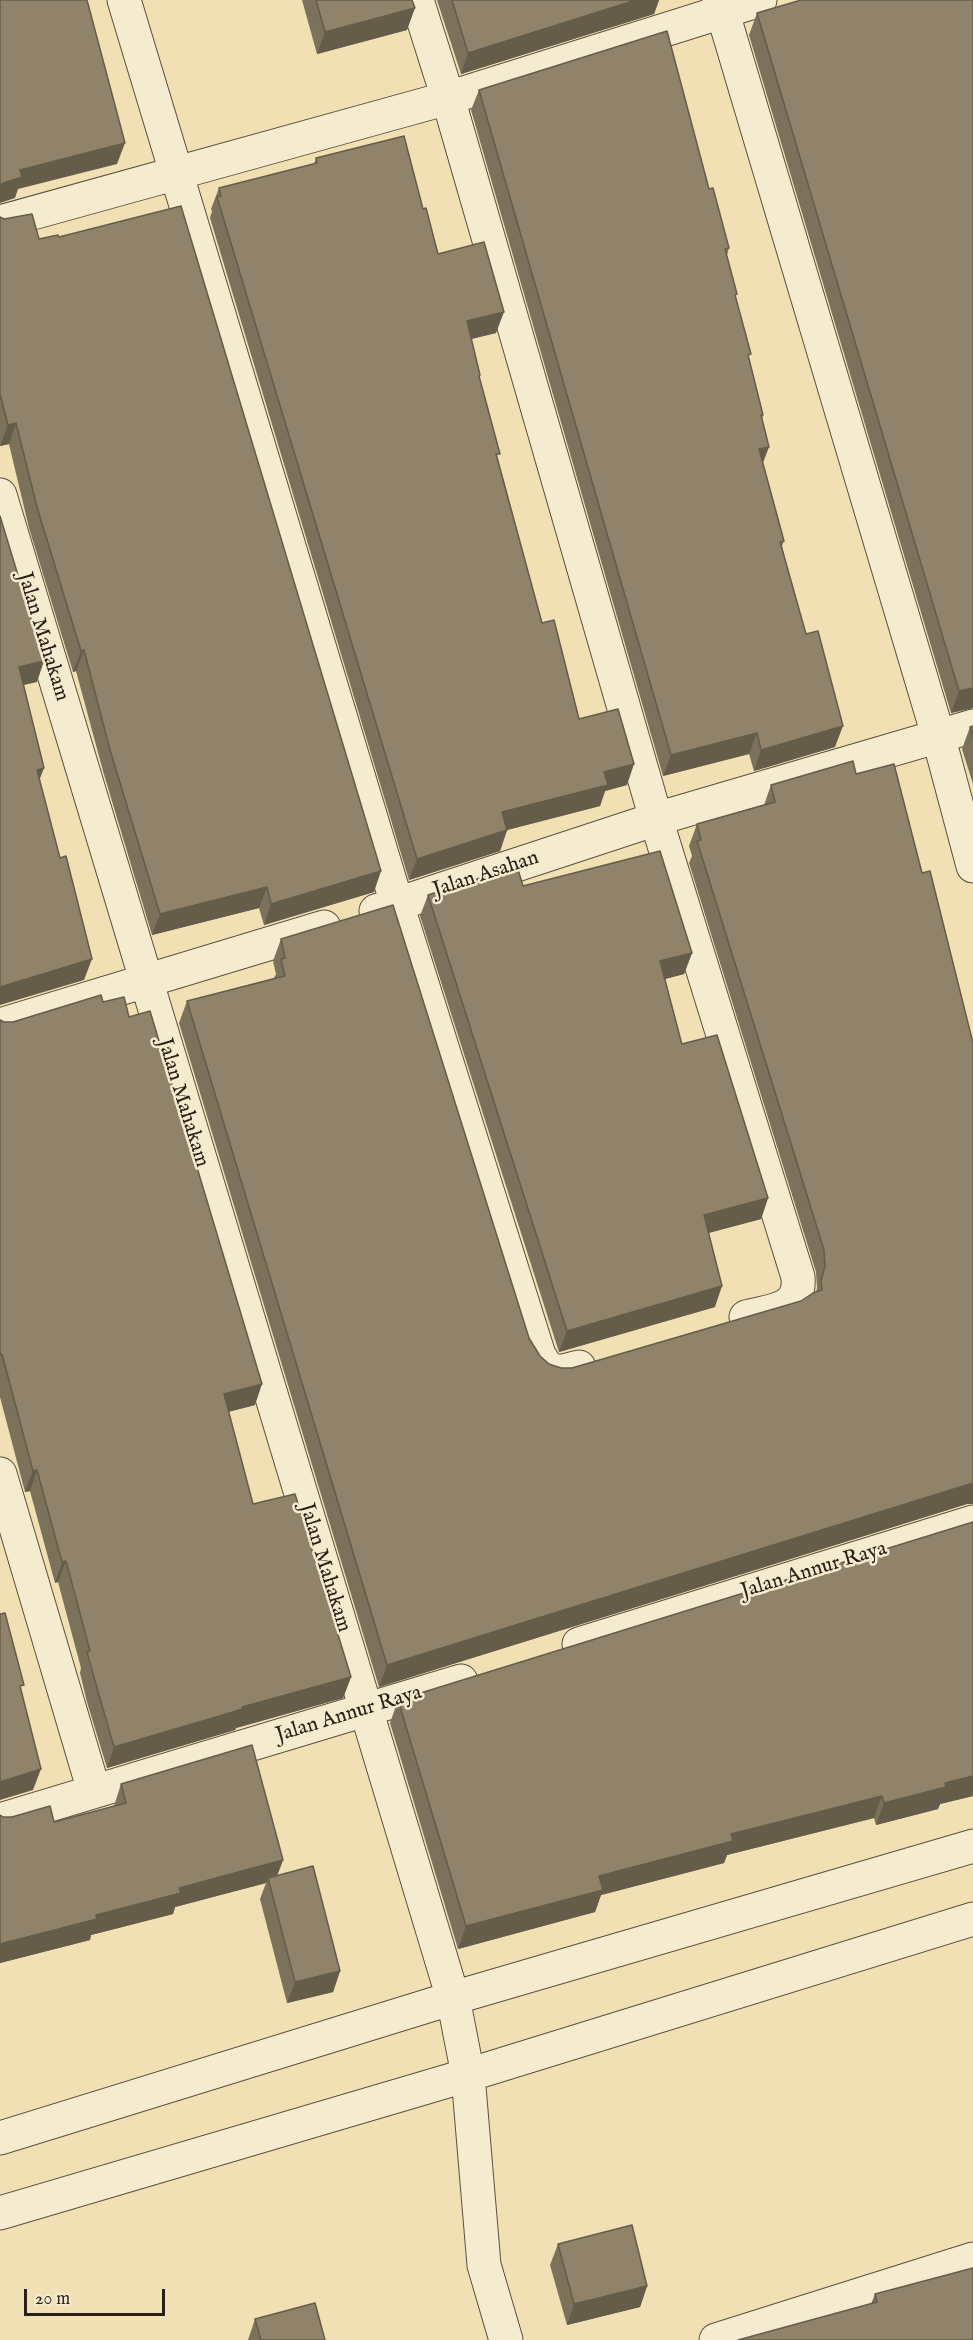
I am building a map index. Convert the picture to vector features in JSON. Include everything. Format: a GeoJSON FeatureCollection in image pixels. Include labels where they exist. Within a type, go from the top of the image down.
{"type":"FeatureCollection","features":[{"type":"Feature","properties":{"kind":"street"},"geometry":{"type":"LineString","coordinates":[[124,0],[397,904],[539,1355],[547,1368],[559,1372],[602,1360]]}},
{"type":"Feature","properties":{"kind":"street"},"geometry":{"type":"LineString","coordinates":[[417,0],[448,98],[656,819],[798,1277],[799,1288],[796,1297],[788,1305],[722,1324]]}},
{"type":"Feature","properties":{"kind":"street"},"geometry":{"type":"LineString","coordinates":[[0,222],[448,98],[721,6],[760,0]]}},
{"type":"Feature","properties":{"kind":"street"},"geometry":{"type":"LineString","coordinates":[[721,6],[938,735],[973,866]]}},
{"type":"Feature","properties":{"kind":"street","name":"Jalan Mahakam"},"geometry":{"type":"LineString","coordinates":[[0,495],[453,1998],[468,2075],[484,2265],[506,2340]]}},
{"type":"Feature","properties":{"kind":"street","name":"Jalan Asahan"},"geometry":{"type":"LineString","coordinates":[[0,1025],[397,904],[656,819],[973,726]]}},
{"type":"Feature","properties":{"kind":"street"},"geometry":{"type":"LineString","coordinates":[[0,1474],[94,1791]]}},
{"type":"Feature","properties":{"kind":"street","name":"Jalan Annur Raya"},"geometry":{"type":"LineString","coordinates":[[555,1652],[973,1522]]}},
{"type":"Feature","properties":{"kind":"street","name":"Jalan Annur Raya"},"geometry":{"type":"LineString","coordinates":[[0,1820],[487,1673]]}},
{"type":"Feature","properties":{"kind":"street"},"geometry":{"type":"LineString","coordinates":[[0,2138],[453,1998],[973,1846]]}},
{"type":"Feature","properties":{"kind":"street"},"geometry":{"type":"LineString","coordinates":[[0,2213],[468,2075],[973,1919]]}},
{"type":"Feature","properties":{"kind":"street"},"geometry":{"type":"LineString","coordinates":[[716,2340],[973,2259]]}},
{"type":"Feature","properties":{"kind":"building"},"geometry":{"type":"Polygon","coordinates":[[[0,0],[87,0],[125,143],[20,170],[22,177],[0,185],[0,0]]]}},
{"type":"Feature","properties":{"kind":"building"},"geometry":{"type":"Polygon","coordinates":[[[316,0],[412,0],[415,8],[325,32],[316,0]]]}},
{"type":"Feature","properties":{"kind":"building"},"geometry":{"type":"Polygon","coordinates":[[[452,0],[636,0],[468,53],[452,0]]]}},
{"type":"Feature","properties":{"kind":"building"},"geometry":{"type":"Polygon","coordinates":[[[801,0],[973,0],[973,688],[959,691],[757,13],[801,0]]]}},
{"type":"Feature","properties":{"kind":"building"},"geometry":{"type":"Polygon","coordinates":[[[667,31],[709,189],[713,188],[729,248],[725,249],[751,354],[748,355],[769,447],[759,449],[784,541],[780,542],[806,634],[818,631],[843,726],[761,750],[757,733],[671,755],[479,90],[667,31]]]}},
{"type":"Feature","properties":{"kind":"building"},"geometry":{"type":"Polygon","coordinates":[[[404,136],[423,209],[426,208],[438,254],[484,242],[504,312],[467,321],[500,454],[496,454],[542,623],[554,620],[579,719],[618,709],[634,764],[604,772],[608,785],[502,812],[507,830],[417,859],[217,197],[221,196],[219,188],[317,163],[316,158],[404,136]]]}},
{"type":"Feature","properties":{"kind":"building"},"geometry":{"type":"Polygon","coordinates":[[[181,206],[381,871],[271,904],[267,887],[160,914],[110,750],[84,650],[81,651],[37,507],[16,423],[8,425],[0,394],[0,217],[4,219],[32,214],[39,239],[58,235],[59,237],[181,206]]]}},
{"type":"Feature","properties":{"kind":"building"},"geometry":{"type":"Polygon","coordinates":[[[0,516],[44,661],[19,667],[44,768],[37,770],[60,858],[66,856],[92,959],[0,987],[0,516]]]}},
{"type":"Feature","properties":{"kind":"building"},"geometry":{"type":"Polygon","coordinates":[[[853,761],[856,774],[894,764],[922,873],[930,871],[973,1043],[973,1483],[387,1665],[187,1001],[285,976],[281,959],[285,958],[281,939],[393,905],[529,1338],[540,1356],[549,1364],[561,1368],[572,1368],[801,1301],[822,1290],[824,1250],[697,841],[701,840],[697,824],[775,802],[771,785],[853,761]]]}},
{"type":"Feature","properties":{"kind":"building"},"geometry":{"type":"Polygon","coordinates":[[[660,851],[692,953],[660,961],[681,1041],[682,1044],[717,1035],[768,1198],[704,1215],[722,1286],[567,1331],[428,895],[517,866],[523,886],[660,851]]]}},
{"type":"Feature","properties":{"kind":"building"},"geometry":{"type":"Polygon","coordinates":[[[101,995],[103,1002],[124,997],[129,1017],[150,1011],[262,1384],[224,1394],[253,1504],[295,1494],[351,1677],[242,1707],[243,1709],[114,1747],[87,1652],[90,1651],[66,1561],[62,1562],[37,1470],[33,1471],[2,1354],[0,1355],[0,1020],[13,1022],[101,995]]]}},
{"type":"Feature","properties":{"kind":"building"},"geometry":{"type":"Polygon","coordinates":[[[973,1522],[973,1776],[945,1783],[946,1787],[884,1803],[882,1796],[731,1834],[733,1841],[599,1876],[603,1890],[466,1926],[398,1700],[973,1522]]]}},
{"type":"Feature","properties":{"kind":"building"},"geometry":{"type":"Polygon","coordinates":[[[5,1613],[24,1685],[20,1686],[41,1769],[0,1782],[0,1614],[5,1613]]]}},
{"type":"Feature","properties":{"kind":"building"},"geometry":{"type":"Polygon","coordinates":[[[252,1745],[283,1860],[179,1888],[181,1893],[96,1915],[97,1919],[0,1944],[0,1815],[12,1817],[50,1806],[54,1822],[126,1803],[121,1784],[252,1745]]]}},
{"type":"Feature","properties":{"kind":"building"},"geometry":{"type":"Polygon","coordinates":[[[313,1866],[340,1971],[295,1982],[268,1878],[313,1866]]]}},
{"type":"Feature","properties":{"kind":"building"},"geometry":{"type":"Polygon","coordinates":[[[632,2225],[647,2286],[574,2304],[558,2244],[632,2225]]]}},
{"type":"Feature","properties":{"kind":"building"},"geometry":{"type":"Polygon","coordinates":[[[973,2268],[973,2340],[738,2340],[877,2302],[875,2294],[973,2268]]]}},
{"type":"Feature","properties":{"kind":"building"},"geometry":{"type":"Polygon","coordinates":[[[315,2303],[325,2340],[261,2340],[255,2319],[315,2303]]]}}]}
